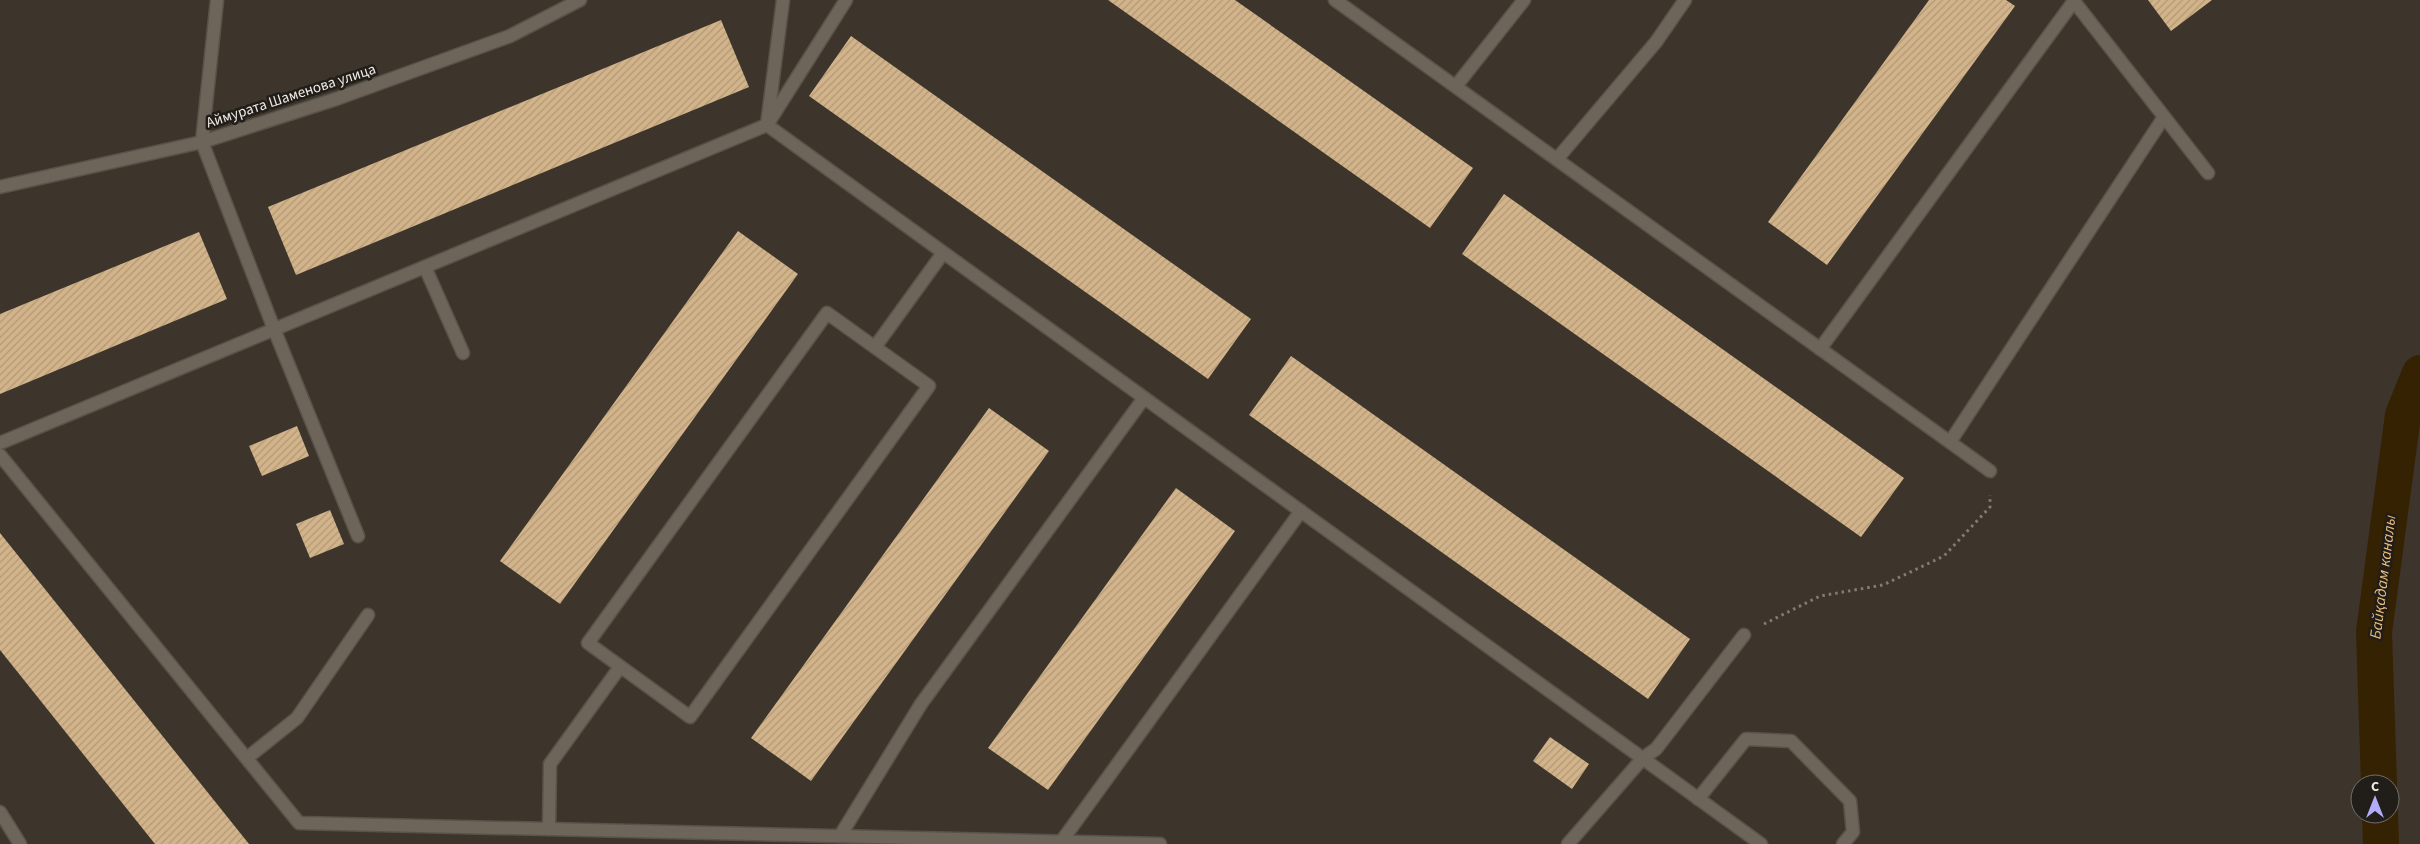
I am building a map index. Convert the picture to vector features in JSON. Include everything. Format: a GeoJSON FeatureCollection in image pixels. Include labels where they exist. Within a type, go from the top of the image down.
{"type":"FeatureCollection","features":[{"type":"Feature","properties":{"kind":"street"},"geometry":{"type":"LineString","coordinates":[[218,0],[202,142],[274,329],[358,536]]}},
{"type":"Feature","properties":{"kind":"street","name":"Аймурата Шаменова улица"},"geometry":{"type":"LineString","coordinates":[[0,187],[202,142],[363,90],[510,36],[580,0]]}},
{"type":"Feature","properties":{"kind":"street"},"geometry":{"type":"LineString","coordinates":[[767,125],[783,0]]}},
{"type":"Feature","properties":{"kind":"street"},"geometry":{"type":"LineString","coordinates":[[0,443],[767,125],[846,0]]}},
{"type":"Feature","properties":{"kind":"street"},"geometry":{"type":"LineString","coordinates":[[1336,0],[1990,471]]}},
{"type":"Feature","properties":{"kind":"street"},"geometry":{"type":"LineString","coordinates":[[1456,86],[1524,0]]}},
{"type":"Feature","properties":{"kind":"street"},"geometry":{"type":"LineString","coordinates":[[1557,159],[1656,42],[1685,0]]}},
{"type":"Feature","properties":{"kind":"street"},"geometry":{"type":"LineString","coordinates":[[1820,349],[2073,0],[2208,173]]}},
{"type":"Feature","properties":{"kind":"street"},"geometry":{"type":"LineString","coordinates":[[1950,442],[2164,117]]}},
{"type":"Feature","properties":{"kind":"street"},"geometry":{"type":"LineString","coordinates":[[767,125],[1761,844]]}},
{"type":"Feature","properties":{"kind":"street"},"geometry":{"type":"LineString","coordinates":[[875,348],[943,253]]}},
{"type":"Feature","properties":{"kind":"street"},"geometry":{"type":"LineString","coordinates":[[425,267],[463,353]]}},
{"type":"Feature","properties":{"kind":"street"},"geometry":{"type":"LineString","coordinates":[[827,313],[875,348],[928,386],[690,716],[588,643],[827,313]]}},
{"type":"Feature","properties":{"kind":"street"},"geometry":{"type":"LineString","coordinates":[[840,836],[922,704],[1144,398]]}},
{"type":"Feature","properties":{"kind":"street"},"geometry":{"type":"LineString","coordinates":[[0,455],[299,823],[1160,844]]}},
{"type":"Feature","properties":{"kind":"street"},"geometry":{"type":"LineString","coordinates":[[1061,842],[1301,511]]}},
{"type":"Feature","properties":{"kind":"street"},"geometry":{"type":"LineString","coordinates":[[247,758],[297,718],[368,615]]}},
{"type":"Feature","properties":{"kind":"street"},"geometry":{"type":"LineString","coordinates":[[1568,844],[1643,758],[1656,748],[1744,635]]}},
{"type":"Feature","properties":{"kind":"street"},"geometry":{"type":"LineString","coordinates":[[549,829],[550,764],[620,666]]}},
{"type":"Feature","properties":{"kind":"street"},"geometry":{"type":"LineString","coordinates":[[1698,798],[1746,739],[1790,741],[1850,801],[1853,832],[1843,844]]}},
{"type":"Feature","properties":{"kind":"street"},"geometry":{"type":"LineString","coordinates":[[0,812],[20,844]]}},
{"type":"Feature","properties":{"kind":"path"},"geometry":{"type":"LineString","coordinates":[[1744,635],[1820,596],[1883,585],[1944,556],[1990,507],[1990,471]]}},
{"type":"Feature","properties":{"kind":"building"},"geometry":{"type":"Polygon","coordinates":[[[1108,0],[1235,0],[1473,168],[1430,228],[1108,0]]]}},
{"type":"Feature","properties":{"kind":"building"},"geometry":{"type":"Polygon","coordinates":[[[1929,0],[2006,0],[2015,6],[1827,265],[1768,222],[1929,0]]]}},
{"type":"Feature","properties":{"kind":"building"},"geometry":{"type":"Polygon","coordinates":[[[2148,0],[2212,0],[2171,31],[2148,0]]]}},
{"type":"Feature","properties":{"kind":"building"},"geometry":{"type":"Polygon","coordinates":[[[721,20],[749,87],[296,275],[268,207],[721,20]]]}},
{"type":"Feature","properties":{"kind":"building"},"geometry":{"type":"Polygon","coordinates":[[[851,36],[1251,319],[1208,379],[809,96],[851,36]]]}},
{"type":"Feature","properties":{"kind":"building"},"geometry":{"type":"Polygon","coordinates":[[[1504,194],[1904,478],[1861,537],[1462,254],[1504,194]]]}},
{"type":"Feature","properties":{"kind":"building"},"geometry":{"type":"Polygon","coordinates":[[[738,231],[798,274],[560,604],[500,561],[738,231]]]}},
{"type":"Feature","properties":{"kind":"building"},"geometry":{"type":"Polygon","coordinates":[[[199,232],[227,299],[0,394],[0,314],[199,232]]]}},
{"type":"Feature","properties":{"kind":"building"},"geometry":{"type":"Polygon","coordinates":[[[1291,356],[1690,639],[1648,699],[1249,415],[1291,356]]]}},
{"type":"Feature","properties":{"kind":"building"},"geometry":{"type":"Polygon","coordinates":[[[989,408],[1049,451],[811,781],[751,738],[989,408]]]}},
{"type":"Feature","properties":{"kind":"building"},"geometry":{"type":"Polygon","coordinates":[[[297,426],[309,456],[262,476],[249,446],[297,426]]]}},
{"type":"Feature","properties":{"kind":"building"},"geometry":{"type":"Polygon","coordinates":[[[1176,488],[1235,531],[1048,790],[988,748],[1176,488]]]}},
{"type":"Feature","properties":{"kind":"building"},"geometry":{"type":"Polygon","coordinates":[[[330,510],[344,544],[310,558],[296,524],[330,510]]]}},
{"type":"Feature","properties":{"kind":"building"},"geometry":{"type":"Polygon","coordinates":[[[0,533],[249,844],[155,844],[0,650],[0,533]]]}},
{"type":"Feature","properties":{"kind":"building"},"geometry":{"type":"Polygon","coordinates":[[[1550,737],[1589,764],[1572,789],[1533,761],[1550,737]]]}},
{"type":"Feature","properties":{"kind":"waterway","name":"Байқадам каналы"},"geometry":{"type":"LineString","coordinates":[[2379,774],[2374,632],[2403,415],[2420,373]]}},
{"type":"Feature","properties":{"kind":"waterway","name":"Байқадам каналы"},"geometry":{"type":"LineString","coordinates":[[2380,824],[2381,844]]}}]}
